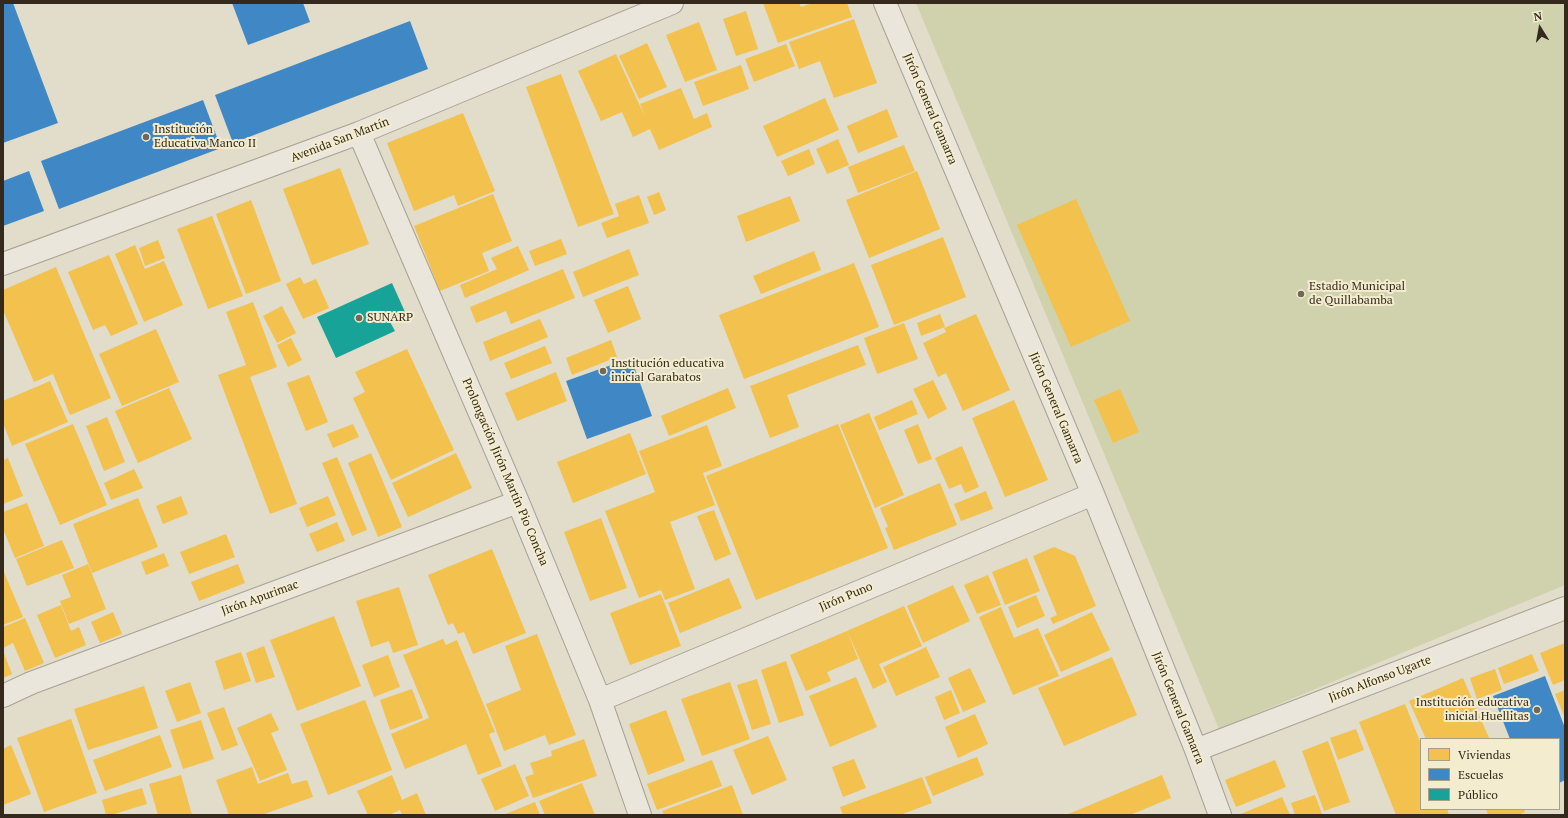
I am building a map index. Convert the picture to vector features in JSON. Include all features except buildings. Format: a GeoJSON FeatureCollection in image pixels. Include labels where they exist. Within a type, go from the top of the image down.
{"type":"FeatureCollection","features":[{"type":"Feature","properties":{"kind":"street","name":"Avenida San Martín"},"geometry":{"type":"LineString","coordinates":[[3,264],[359,133],[672,3]]}},
{"type":"Feature","properties":{"kind":"street","name":"Jirón General Gamarra"},"geometry":{"type":"LineString","coordinates":[[885,3],[1093,494],[1196,750],[1220,815]]}},
{"type":"Feature","properties":{"kind":"street","name":"Prolongación Jirón Martín Pio Concha"},"geometry":{"type":"LineString","coordinates":[[359,133],[518,502],[600,700],[640,815]]}},
{"type":"Feature","properties":{"kind":"street","name":"Jirón Puno"},"geometry":{"type":"LineString","coordinates":[[600,700],[1093,494]]}},
{"type":"Feature","properties":{"kind":"street","name":"Jirón Apurimac"},"geometry":{"type":"LineString","coordinates":[[3,696],[31,683],[518,502]]}},
{"type":"Feature","properties":{"kind":"street","name":"Jirón Alfonso Ugarte"},"geometry":{"type":"LineString","coordinates":[[1196,750],[1565,608]]}},
{"type":"Feature","properties":{"kind":"green space","name":"Estadio Municipal de Quillabamba"},"geometry":{"type":"Polygon","coordinates":[[[916,3],[1565,3],[1565,585],[1219,729],[916,3]]]}},
{"type":"Feature","properties":{"kind":"place","name":"Institución Educativa Manco II"},"geometry":{"type":"Point","coordinates":[146,137]}},
{"type":"Feature","properties":{"kind":"place","name":"Estadio Municipal de Quillabamba"},"geometry":{"type":"Point","coordinates":[1301,294]}},
{"type":"Feature","properties":{"kind":"place","name":"SUNARP"},"geometry":{"type":"Point","coordinates":[359,318]}},
{"type":"Feature","properties":{"kind":"place","name":"Institución educativa inicial Garabatos"},"geometry":{"type":"Point","coordinates":[603,371]}},
{"type":"Feature","properties":{"kind":"place","name":"Institución educativa inicial Huellitas"},"geometry":{"type":"Point","coordinates":[1537,710]}}]}
